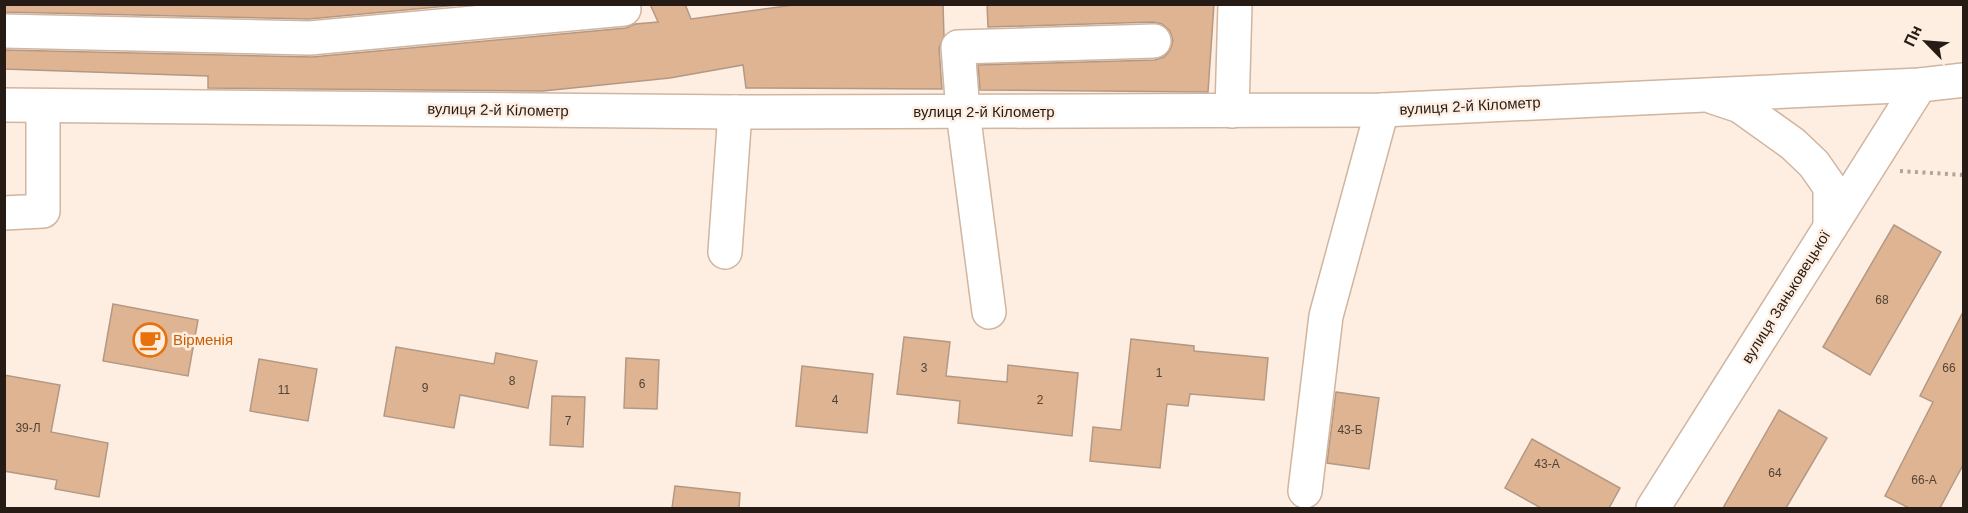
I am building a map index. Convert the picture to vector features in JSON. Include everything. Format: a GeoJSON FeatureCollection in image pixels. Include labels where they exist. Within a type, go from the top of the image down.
{"type":"FeatureCollection","features":[{"type":"Feature","properties":{"kind":"street"},"geometry":{"type":"LineString","coordinates":[[1232,111],[1235,4]]}},
{"type":"Feature","properties":{"kind":"street"},"geometry":{"type":"LineString","coordinates":[[4,31],[310,38],[573,9],[624,9]]}},
{"type":"Feature","properties":{"kind":"street"},"geometry":{"type":"LineString","coordinates":[[989,312],[963,112],[958,47],[1154,41]]}},
{"type":"Feature","properties":{"kind":"street","name":"вулиця 2-й Кілометр"},"geometry":{"type":"LineString","coordinates":[[4,105],[735,112],[1382,110],[1920,85],[1964,80]]}},
{"type":"Feature","properties":{"kind":"street","name":"вулиця Заньковецької"},"geometry":{"type":"LineString","coordinates":[[1653,508],[1920,85]]}},
{"type":"Feature","properties":{"kind":"street"},"geometry":{"type":"LineString","coordinates":[[1708,95],[1740,106],[1793,144],[1814,164],[1830,187],[1830,227]]}},
{"type":"Feature","properties":{"kind":"street"},"geometry":{"type":"LineString","coordinates":[[4,213],[43,211],[43,106]]}},
{"type":"Feature","properties":{"kind":"street"},"geometry":{"type":"LineString","coordinates":[[1305,490],[1326,316],[1382,110]]}},
{"type":"Feature","properties":{"kind":"street"},"geometry":{"type":"LineString","coordinates":[[725,252],[735,112]]}},
{"type":"Feature","properties":{"kind":"path"},"geometry":{"type":"LineString","coordinates":[[1867,169],[1964,175]]}},
{"type":"Feature","properties":{"kind":"building"},"geometry":{"type":"Polygon","coordinates":[[[4,4],[469,4],[309,19],[4,12],[4,4]]]}},
{"type":"Feature","properties":{"kind":"building"},"geometry":{"type":"Polygon","coordinates":[[[650,4],[685,4],[691,19],[801,4],[943,4],[944,36],[939,48],[942,89],[746,88],[743,65],[670,78],[543,91],[208,88],[208,76],[4,69],[4,50],[312,57],[626,28],[635,24],[658,22],[650,4]]]}},
{"type":"Feature","properties":{"kind":"building"},"geometry":{"type":"Polygon","coordinates":[[[987,4],[1214,4],[1208,92],[980,90],[978,65],[1155,60],[1164,57],[1173,41],[1170,31],[1162,24],[1153,22],[988,27],[987,4]]]}},
{"type":"Feature","properties":{"kind":"building"},"geometry":{"type":"Polygon","coordinates":[[[1894,225],[1941,252],[1870,375],[1823,347],[1894,225]]]}},
{"type":"Feature","properties":{"kind":"building","name":"Вірменія"},"geometry":{"type":"Polygon","coordinates":[[[113,304],[198,320],[188,376],[103,361],[113,304]]]}},
{"type":"Feature","properties":{"kind":"building"},"geometry":{"type":"Polygon","coordinates":[[[1964,310],[1964,463],[1940,508],[1909,508],[1885,496],[1933,402],[1920,396],[1964,310]]]}},
{"type":"Feature","properties":{"kind":"building"},"geometry":{"type":"Polygon","coordinates":[[[904,337],[950,342],[946,376],[1007,382],[1008,365],[1078,373],[1072,436],[958,423],[960,401],[897,394],[904,337]]]}},
{"type":"Feature","properties":{"kind":"building"},"geometry":{"type":"Polygon","coordinates":[[[1131,339],[1194,346],[1194,351],[1268,358],[1264,400],[1190,394],[1188,406],[1167,404],[1160,468],[1090,461],[1093,427],[1121,430],[1131,339]]]}},
{"type":"Feature","properties":{"kind":"building"},"geometry":{"type":"Polygon","coordinates":[[[396,347],[494,364],[496,353],[537,361],[528,408],[460,395],[454,428],[384,416],[396,347]]]}},
{"type":"Feature","properties":{"kind":"building"},"geometry":{"type":"Polygon","coordinates":[[[626,358],[659,360],[657,409],[624,408],[626,358]]]}},
{"type":"Feature","properties":{"kind":"building"},"geometry":{"type":"Polygon","coordinates":[[[259,359],[317,369],[308,421],[250,411],[259,359]]]}},
{"type":"Feature","properties":{"kind":"building"},"geometry":{"type":"Polygon","coordinates":[[[802,366],[873,374],[867,433],[796,426],[802,366]]]}},
{"type":"Feature","properties":{"kind":"building"},"geometry":{"type":"Polygon","coordinates":[[[4,375],[60,385],[51,432],[108,443],[99,497],[55,489],[57,480],[4,471],[4,375]]]}},
{"type":"Feature","properties":{"kind":"building"},"geometry":{"type":"Polygon","coordinates":[[[1336,392],[1379,398],[1369,469],[1327,463],[1336,392]]]}},
{"type":"Feature","properties":{"kind":"building"},"geometry":{"type":"Polygon","coordinates":[[[552,396],[585,397],[583,447],[550,445],[552,396]]]}},
{"type":"Feature","properties":{"kind":"building"},"geometry":{"type":"Polygon","coordinates":[[[1779,410],[1827,438],[1786,508],[1723,508],[1779,410]]]}},
{"type":"Feature","properties":{"kind":"building"},"geometry":{"type":"Polygon","coordinates":[[[1532,439],[1620,488],[1609,508],[1541,508],[1505,488],[1532,439]]]}},
{"type":"Feature","properties":{"kind":"building"},"geometry":{"type":"Polygon","coordinates":[[[675,486],[740,493],[739,508],[672,508],[675,486]]]}},
{"type":"Feature","properties":{"kind":"place","name":"Вірменія"},"geometry":{"type":"Point","coordinates":[150,340]}}]}
